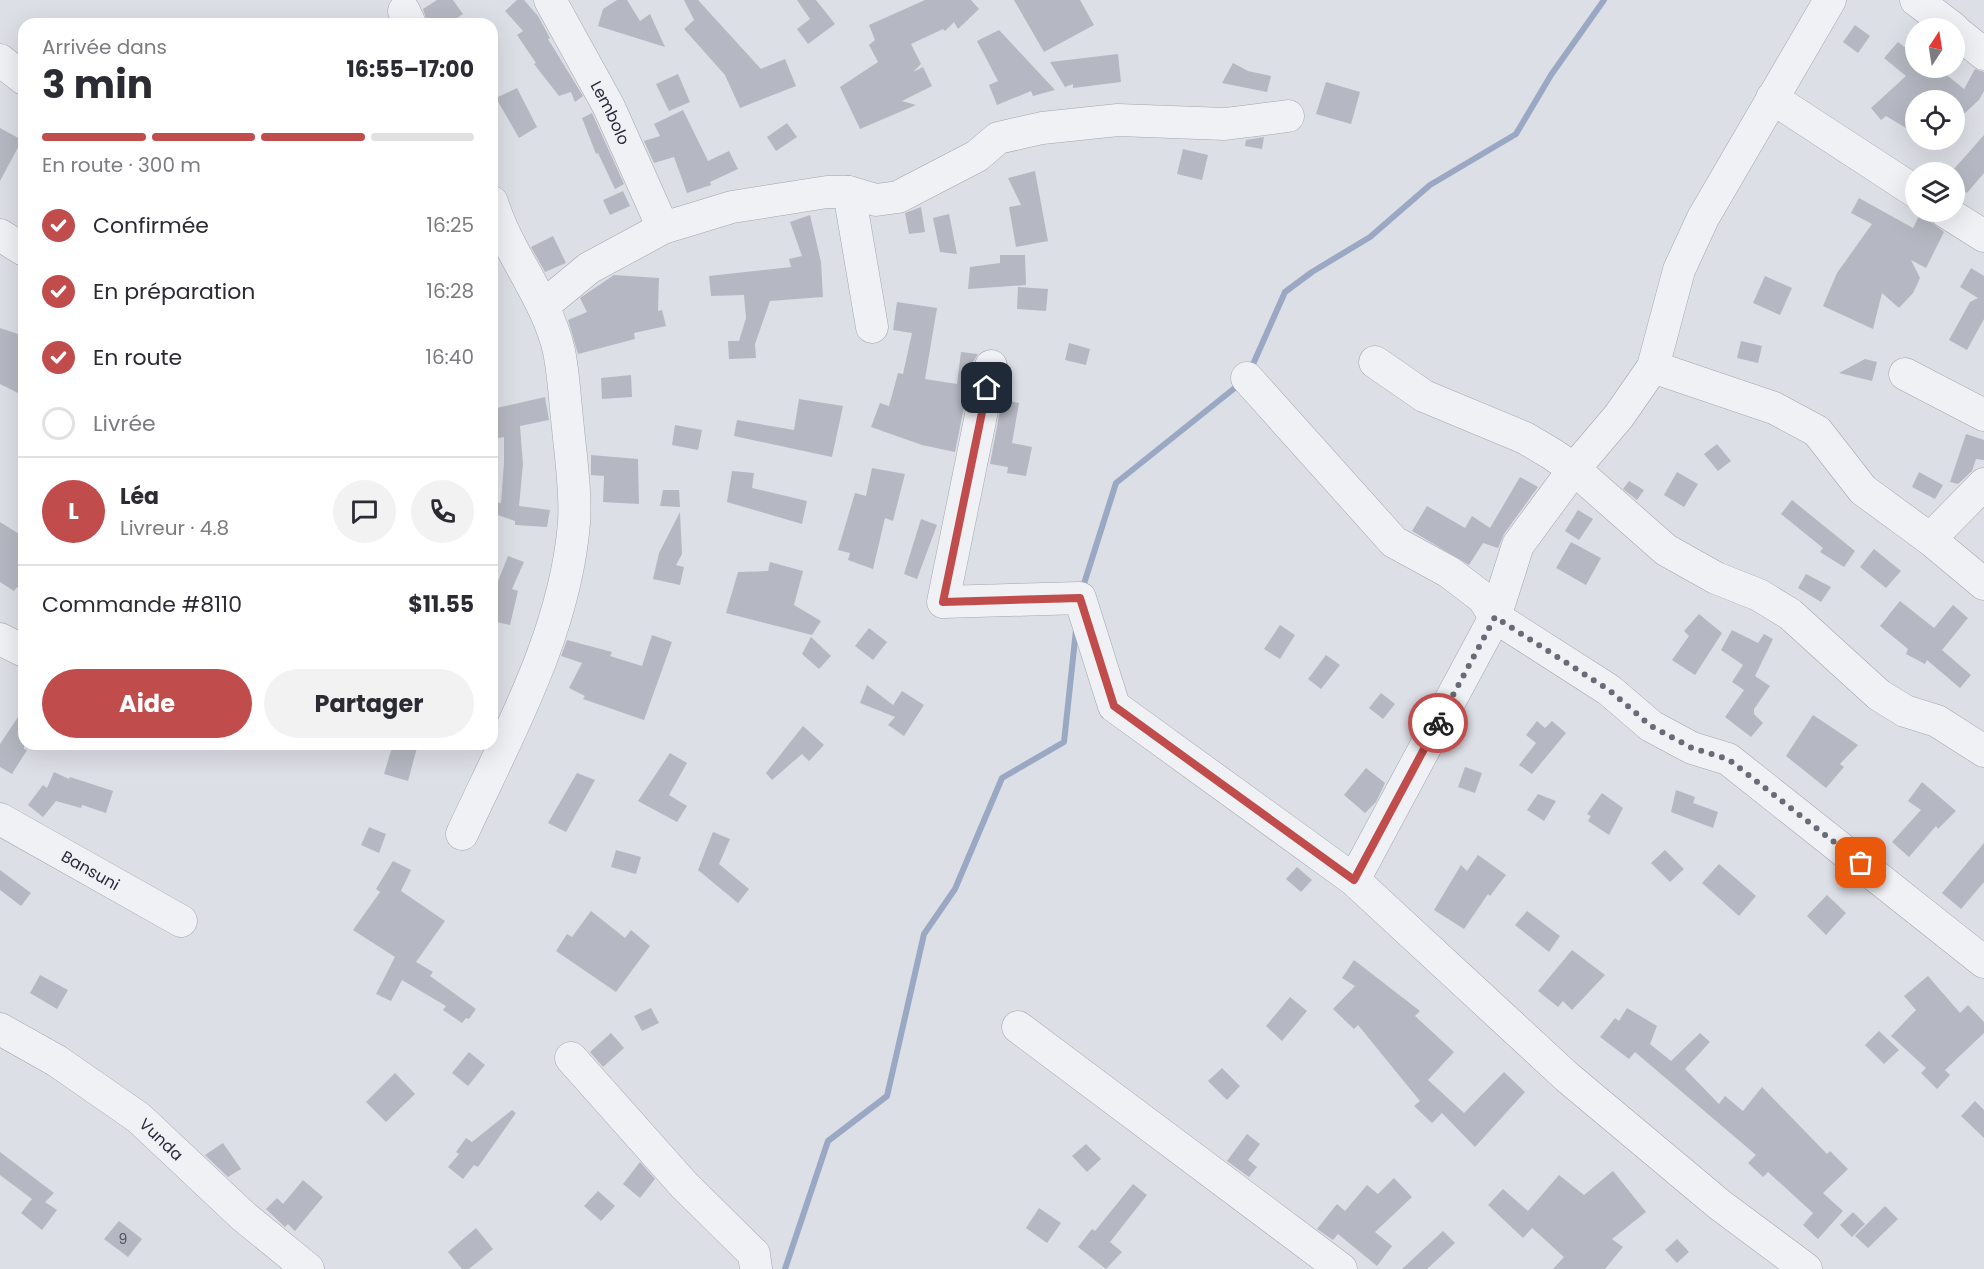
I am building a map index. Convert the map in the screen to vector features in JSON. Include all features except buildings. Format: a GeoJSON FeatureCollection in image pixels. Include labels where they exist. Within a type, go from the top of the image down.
{"type":"FeatureCollection","features":[{"type":"Feature","properties":{"kind":"street","name":"Lembolo"},"geometry":{"type":"LineString","coordinates":[[550,0],[609,107],[663,228]]}},
{"type":"Feature","properties":{"kind":"street"},"geometry":{"type":"LineString","coordinates":[[1354,880],[1495,617],[1518,545],[1574,470],[1619,416],[1653,367],[1679,270],[1703,218],[1830,0]]}},
{"type":"Feature","properties":{"kind":"street"},"geometry":{"type":"LineString","coordinates":[[1916,0],[1940,18]]}},
{"type":"Feature","properties":{"kind":"street"},"geometry":{"type":"LineString","coordinates":[[1965,38],[1984,54]]}},
{"type":"Feature","properties":{"kind":"street"},"geometry":{"type":"LineString","coordinates":[[0,60],[18,74]]}},
{"type":"Feature","properties":{"kind":"street"},"geometry":{"type":"LineString","coordinates":[[1772,98],[1905,185]]}},
{"type":"Feature","properties":{"kind":"street"},"geometry":{"type":"LineString","coordinates":[[543,306],[589,268],[663,228],[732,207],[828,192],[849,192],[876,200],[898,197],[977,156],[998,138],[1042,128],[1118,120],[1225,124],[1288,116]]}},
{"type":"Feature","properties":{"kind":"street"},"geometry":{"type":"LineString","coordinates":[[849,192],[872,327]]}},
{"type":"Feature","properties":{"kind":"street"},"geometry":{"type":"LineString","coordinates":[[462,834],[540,664],[568,565],[574,522],[572,473],[559,351],[543,306],[515,255],[498,216]]}},
{"type":"Feature","properties":{"kind":"street"},"geometry":{"type":"LineString","coordinates":[[1962,222],[1984,236]]}},
{"type":"Feature","properties":{"kind":"street"},"geometry":{"type":"LineString","coordinates":[[0,235],[18,246]]}},
{"type":"Feature","properties":{"kind":"street"},"geometry":{"type":"LineString","coordinates":[[1376,362],[1424,396],[1525,438],[1574,470],[1666,550],[1716,578],[1759,595],[1790,614],[1878,695],[1905,711],[1936,720],[1984,751]]}},
{"type":"Feature","properties":{"kind":"street"},"geometry":{"type":"LineString","coordinates":[[991,366],[943,602],[1080,598],[1114,706],[1354,880],[1567,1077],[1720,1204],[1806,1269]]}},
{"type":"Feature","properties":{"kind":"street"},"geometry":{"type":"LineString","coordinates":[[1653,367],[1774,408],[1817,431],[1863,490],[1930,539],[1984,584]]}},
{"type":"Feature","properties":{"kind":"street"},"geometry":{"type":"LineString","coordinates":[[1905,374],[1984,415]]}},
{"type":"Feature","properties":{"kind":"street"},"geometry":{"type":"LineString","coordinates":[[1247,378],[1394,542],[1449,572],[1483,598],[1495,617],[1609,690],[1651,726],[1692,748],[1728,759],[1984,962]]}},
{"type":"Feature","properties":{"kind":"street"},"geometry":{"type":"LineString","coordinates":[[1930,539],[1984,484]]}},
{"type":"Feature","properties":{"kind":"street"},"geometry":{"type":"LineString","coordinates":[[0,639],[18,648]]}},
{"type":"Feature","properties":{"kind":"street","name":"Bansuni"},"geometry":{"type":"LineString","coordinates":[[0,819],[181,921]]}},
{"type":"Feature","properties":{"kind":"street"},"geometry":{"type":"LineString","coordinates":[[1018,1027],[1341,1269]]}},
{"type":"Feature","properties":{"kind":"street","name":"Vunda"},"geometry":{"type":"LineString","coordinates":[[0,1029],[57,1061],[139,1118],[242,1215],[308,1269]]}},
{"type":"Feature","properties":{"kind":"street"},"geometry":{"type":"LineString","coordinates":[[571,1058],[684,1185],[754,1254],[756,1269]]}},
{"type":"Feature","properties":{"kind":"waterway"},"geometry":{"type":"LineString","coordinates":[[1250,371],[1285,292],[1312,272],[1370,237],[1430,185],[1516,134],[1551,75],[1604,0]]}},
{"type":"Feature","properties":{"kind":"waterway"},"geometry":{"type":"LineString","coordinates":[[1082,590],[1116,483],[1241,383]]}},
{"type":"Feature","properties":{"kind":"waterway"},"geometry":{"type":"LineString","coordinates":[[785,1269],[828,1141],[887,1096],[924,934],[955,889],[1002,778],[1064,742],[1076,630]]}},
{"type":"Feature","properties":{"kind":"way so far"},"geometry":{"type":"LineString","coordinates":[[1438,723],[1495,617],[1609,690],[1651,726],[1692,748],[1728,759],[1809,820],[1861,863]]}},
{"type":"Feature","properties":{"kind":"route"},"geometry":{"type":"LineString","coordinates":[[987,388],[943,602],[1080,598],[1114,706],[1354,880],[1438,723]]}}]}
